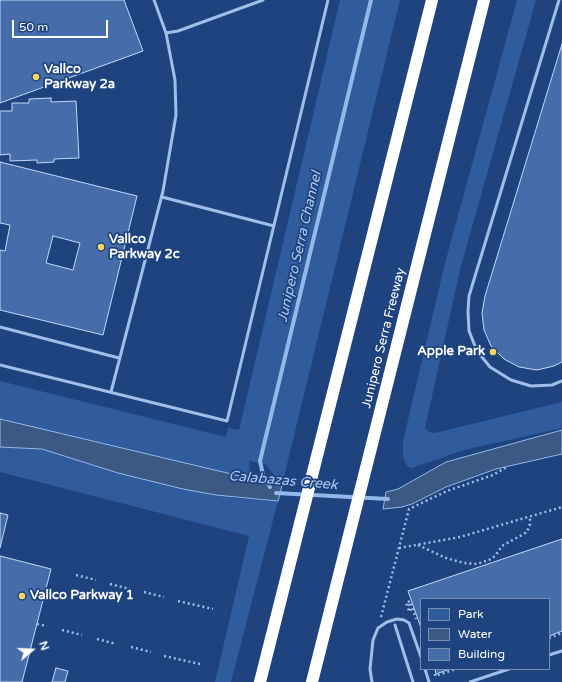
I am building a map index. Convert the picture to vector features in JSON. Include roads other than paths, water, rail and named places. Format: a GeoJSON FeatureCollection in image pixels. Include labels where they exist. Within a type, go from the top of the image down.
{"type":"FeatureCollection","features":[{"type":"Feature","properties":{"kind":"highway"},"geometry":{"type":"LineString","coordinates":[[260,682],[304,502],[432,0]]}},
{"type":"Feature","properties":{"kind":"highway","name":"Junipero Serra Freeway"},"geometry":{"type":"LineString","coordinates":[[312,682],[484,0]]}},
{"type":"Feature","properties":{"kind":"lane"},"geometry":{"type":"LineString","coordinates":[[111,392],[162,197],[176,115],[175,80],[166,33],[154,0]]}},
{"type":"Feature","properties":{"kind":"lane"},"geometry":{"type":"LineString","coordinates":[[166,33],[178,31],[263,0]]}},
{"type":"Feature","properties":{"kind":"lane"},"geometry":{"type":"LineString","coordinates":[[0,365],[227,421],[328,0]]}},
{"type":"Feature","properties":{"kind":"lane"},"geometry":{"type":"LineString","coordinates":[[559,0],[469,296],[468,311],[470,332],[477,351],[490,367],[511,380],[531,386],[552,385],[562,381]]}},
{"type":"Feature","properties":{"kind":"lane"},"geometry":{"type":"LineString","coordinates":[[162,197],[274,226]]}},
{"type":"Feature","properties":{"kind":"lane"},"geometry":{"type":"LineString","coordinates":[[0,327],[119,358]]}},
{"type":"Feature","properties":{"kind":"lane"},"geometry":{"type":"LineString","coordinates":[[372,682],[370,660],[373,640],[378,628],[387,622],[397,619],[404,620],[408,623],[420,654]]}},
{"type":"Feature","properties":{"kind":"lane"},"geometry":{"type":"LineString","coordinates":[[395,626],[413,682]]}},
{"type":"Feature","properties":{"kind":"lane"},"geometry":{"type":"LineString","coordinates":[[550,655],[562,651]]}},
{"type":"Feature","properties":{"kind":"lane"},"geometry":{"type":"LineString","coordinates":[[425,670],[429,682]]}},
{"type":"Feature","properties":{"kind":"lane"},"geometry":{"type":"LineString","coordinates":[[470,682],[505,670]]}},
{"type":"Feature","properties":{"kind":"water"},"geometry":{"type":"Polygon","coordinates":[[[0,419],[282,486],[278,501],[216,495],[183,489],[118,473],[42,449],[0,447],[0,419]]]}},
{"type":"Feature","properties":{"kind":"water"},"geometry":{"type":"Polygon","coordinates":[[[562,430],[562,454],[496,469],[446,487],[412,504],[402,507],[383,509],[386,492],[398,489],[446,462],[562,430]]]}},
{"type":"Feature","properties":{"kind":"waterway","name":"Junipero Serra Channel"},"geometry":{"type":"LineString","coordinates":[[270,487],[263,475],[260,461],[371,0]]}},
{"type":"Feature","properties":{"kind":"waterway","name":"Calabazas Creek"},"geometry":{"type":"LineString","coordinates":[[276,493],[388,499]]}},
{"type":"Feature","properties":{"kind":"place","name":"Vallco Parkway 2a"},"geometry":{"type":"Point","coordinates":[36,77]}},
{"type":"Feature","properties":{"kind":"place","name":"Vallco Parkway 2c"},"geometry":{"type":"Point","coordinates":[101,247]}},
{"type":"Feature","properties":{"kind":"place","name":"Apple Park"},"geometry":{"type":"Point","coordinates":[493,352]}},
{"type":"Feature","properties":{"kind":"place","name":"Vallco Parkway 1"},"geometry":{"type":"Point","coordinates":[22,596]}}]}
